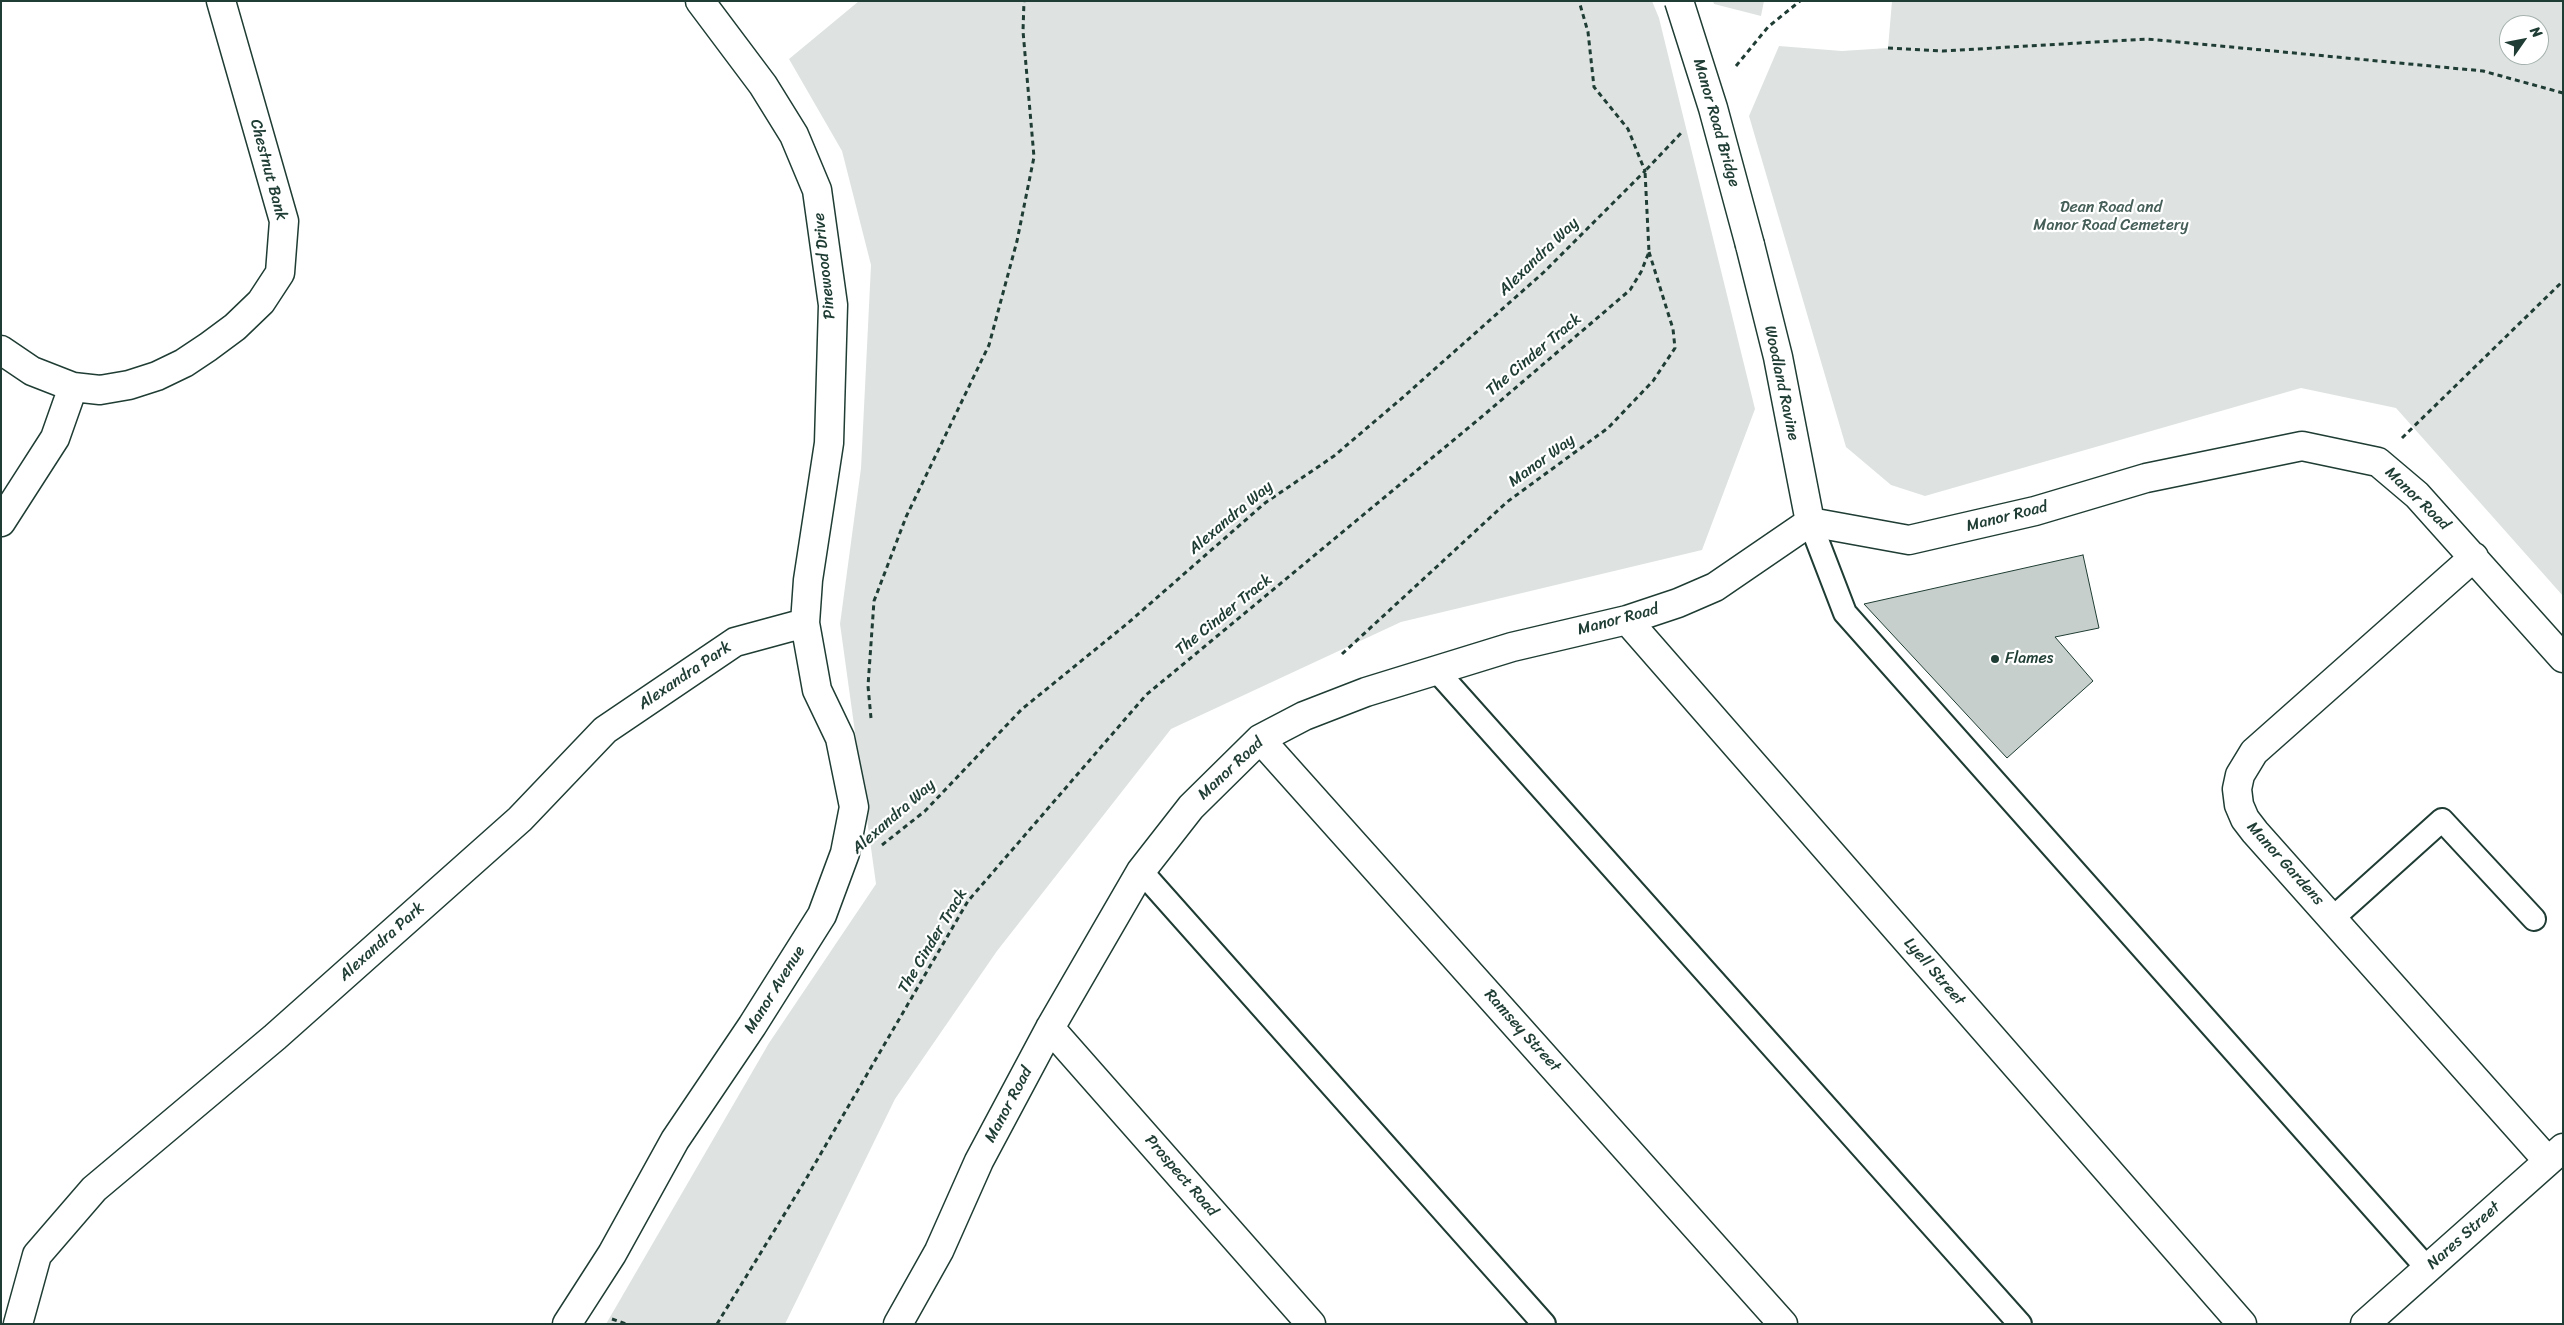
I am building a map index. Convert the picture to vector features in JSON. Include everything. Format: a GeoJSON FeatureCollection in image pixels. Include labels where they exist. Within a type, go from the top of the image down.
{"type":"FeatureCollection","features":[{"type":"Feature","properties":{"kind":"street","name":"Chestnut Bank"},"geometry":{"type":"LineString","coordinates":[[1,350],[32,371],[73,387],[100,390],[129,385],[157,376],[184,363],[235,327],[261,302],[280,273],[284,221],[221,1]]}},
{"type":"Feature","properties":{"kind":"street","name":"Pinewood Drive"},"geometry":{"type":"LineString","coordinates":[[700,1],[763,85],[794,135],[816,190],[833,304],[829,443],[808,580],[805,623]]}},
{"type":"Feature","properties":{"kind":"street","name":"Manor Road Bridge"},"geometry":{"type":"LineString","coordinates":[[1679,1],[1713,108],[1750,245]]}},
{"type":"Feature","properties":{"kind":"street","name":"Woodland Ravine"},"geometry":{"type":"LineString","coordinates":[[1750,245],[1778,357],[1810,522]]}},
{"type":"Feature","properties":{"kind":"street"},"geometry":{"type":"LineString","coordinates":[[1,522],[55,438],[73,387]]}},
{"type":"Feature","properties":{"kind":"street","name":"Manor Road"},"geometry":{"type":"LineString","coordinates":[[898,1324],[939,1251],[980,1162],[1050,1028],[1141,871],[1191,806],[1260,739],[1304,716],[1366,692],[1512,647],[1627,620],[1678,603],[1715,587],[1810,522],[1909,540],[2035,511],[2146,478],[2302,446],[2378,462],[2417,495],[2563,658]]}},
{"type":"Feature","properties":{"kind":"street","name":"Manor Gardens"},"geometry":{"type":"LineString","coordinates":[[2474,557],[2254,752],[2240,775],[2237,789],[2239,805],[2245,820],[2555,1154]]}},
{"type":"Feature","properties":{"kind":"street","name":"Lyell Street"},"geometry":{"type":"LineString","coordinates":[[1627,620],[2242,1324]]}},
{"type":"Feature","properties":{"kind":"street","name":"Alexandra Park"},"geometry":{"type":"LineString","coordinates":[[18,1324],[37,1255],[94,1189],[275,1037],[520,819],[604,730],[735,642],[805,623]]}},
{"type":"Feature","properties":{"kind":"street","name":"Manor Avenue"},"geometry":{"type":"LineString","coordinates":[[568,1324],[612,1254],[675,1140],[752,1026],[822,914],[845,853],[854,807],[840,738],[817,690],[805,623]]}},
{"type":"Feature","properties":{"kind":"street","name":"Ramsey Street"},"geometry":{"type":"LineString","coordinates":[[1260,739],[1783,1324]]}},
{"type":"Feature","properties":{"kind":"street","name":"Prospect Road"},"geometry":{"type":"LineString","coordinates":[[1050,1028],[1311,1324]]}},
{"type":"Feature","properties":{"kind":"street","name":"Nares Street"},"geometry":{"type":"LineString","coordinates":[[2365,1324],[2555,1154]]}},
{"type":"Feature","properties":{"kind":"lane"},"geometry":{"type":"LineString","coordinates":[[1810,522],[1845,613],[2427,1268]]}},
{"type":"Feature","properties":{"kind":"lane"},"geometry":{"type":"LineString","coordinates":[[1437,671],[2020,1324]]}},
{"type":"Feature","properties":{"kind":"lane"},"geometry":{"type":"LineString","coordinates":[[2334,918],[2442,820],[2534,919]]}},
{"type":"Feature","properties":{"kind":"lane"},"geometry":{"type":"LineString","coordinates":[[1141,871],[1544,1324]]}},
{"type":"Feature","properties":{"kind":"path"},"geometry":{"type":"LineString","coordinates":[[871,725],[868,686],[874,601],[906,517],[989,345],[1017,241],[1034,157],[1023,31],[1024,1]]}},
{"type":"Feature","properties":{"kind":"path","name":"The Cinder Track"},"geometry":{"type":"LineString","coordinates":[[717,1324],[806,1179],[968,902],[1146,695],[1447,446],[1630,290],[1641,272],[1649,252],[1645,171],[1628,129],[1594,87],[1588,32],[1579,1]]}},
{"type":"Feature","properties":{"kind":"path"},"geometry":{"type":"LineString","coordinates":[[1730,73],[1768,27],[1800,1]]}},
{"type":"Feature","properties":{"kind":"path"},"geometry":{"type":"LineString","coordinates":[[1888,48],[1943,51],[2146,40],[2482,70],[2563,93]]}},
{"type":"Feature","properties":{"kind":"path"},"geometry":{"type":"LineString","coordinates":[[1645,171],[1686,127]]}},
{"type":"Feature","properties":{"kind":"path","name":"Alexandra Way"},"geometry":{"type":"LineString","coordinates":[[879,848],[925,811],[1022,709],[1128,622],[1265,504],[1334,456],[1401,399],[1544,272],[1645,171]]}},
{"type":"Feature","properties":{"kind":"path","name":"Manor Way"},"geometry":{"type":"LineString","coordinates":[[1342,654],[1507,502],[1608,428],[1653,381],[1675,348],[1673,329],[1649,252]]}},
{"type":"Feature","properties":{"kind":"path"},"geometry":{"type":"LineString","coordinates":[[2378,462],[2563,281]]}},
{"type":"Feature","properties":{"kind":"green space"},"geometry":{"type":"Polygon","coordinates":[[[859,1],[1652,1],[1659,18],[1755,409],[1702,550],[1401,622],[1171,729],[997,951],[895,1099],[785,1324],[606,1324],[769,1043],[876,884],[840,624],[861,468],[871,265],[842,151],[789,59],[859,1]]]}},
{"type":"Feature","properties":{"kind":"green space"},"geometry":{"type":"Polygon","coordinates":[[[1713,1],[1764,1],[1761,16],[1714,4],[1713,1]]]}},
{"type":"Feature","properties":{"kind":"green space","name":"Dean Road and Manor Road Cemetery"},"geometry":{"type":"Polygon","coordinates":[[[1892,1],[2563,1],[2563,596],[2396,408],[2301,388],[1925,496],[1891,485],[1846,447],[1749,116],[1779,46],[1842,51],[1888,48],[1892,1]]]}},
{"type":"Feature","properties":{"kind":"building","name":"Flames"},"geometry":{"type":"Polygon","coordinates":[[[2083,555],[2099,628],[2055,637],[2093,681],[2007,758],[1864,604],[2083,555]]]}},
{"type":"Feature","properties":{"kind":"place","name":"Flames"},"geometry":{"type":"Point","coordinates":[1995,659]}}]}
